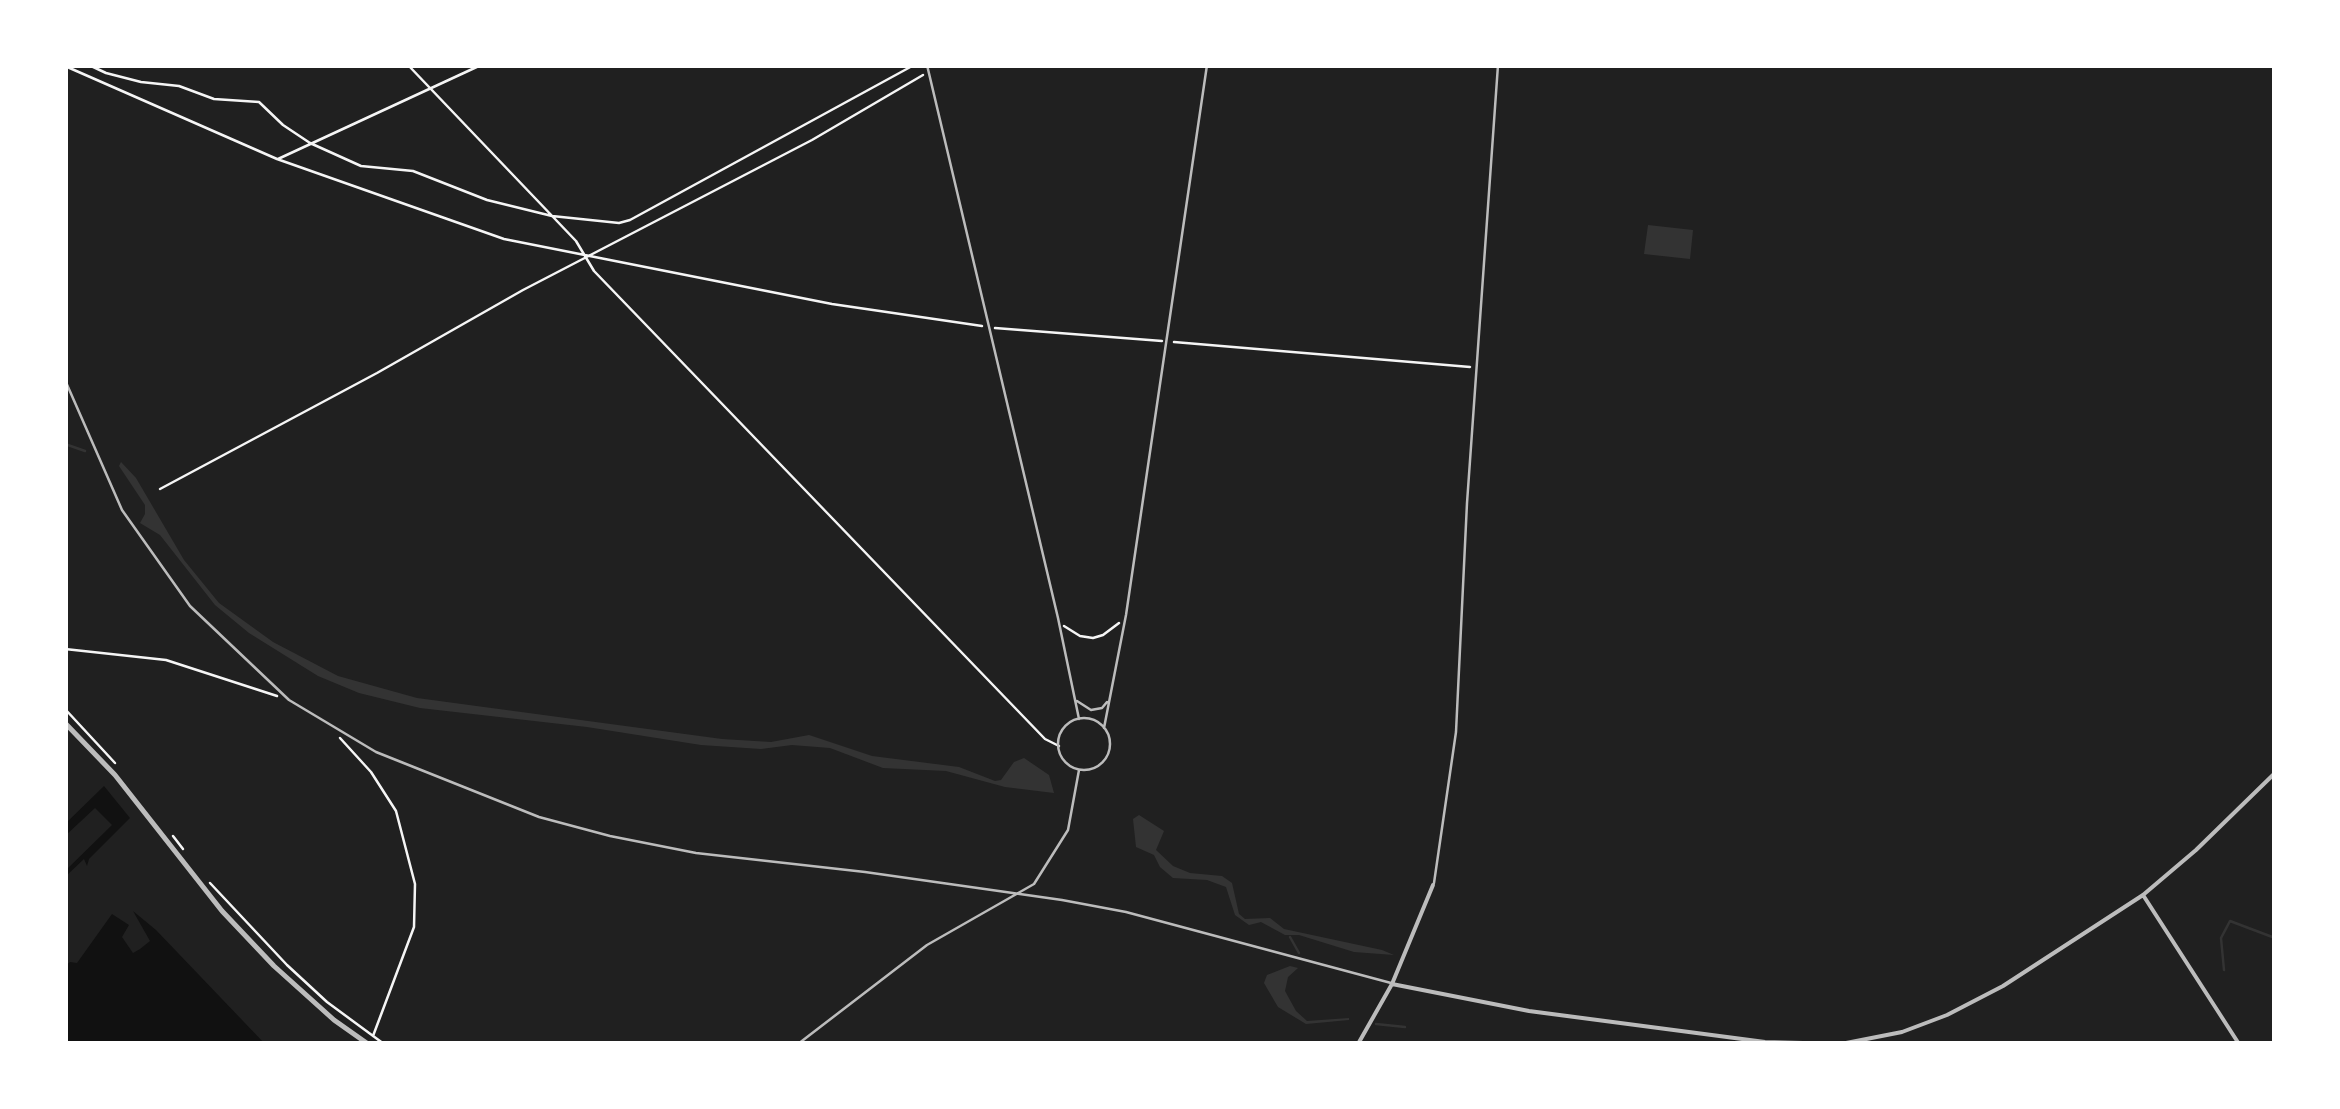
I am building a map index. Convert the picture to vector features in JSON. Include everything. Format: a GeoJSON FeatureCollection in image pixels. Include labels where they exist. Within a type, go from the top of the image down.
{"type":"FeatureCollection","features":[{"type":"Feature","properties":{"kind":"street"},"geometry":{"type":"LineString","coordinates":[[65,723],[115,775],[222,912],[334,1020],[370,1044]]}},
{"type":"Feature","properties":{"kind":"street"},"geometry":{"type":"LineString","coordinates":[[1392,984],[1529,1011],[1765,1042],[1840,1044],[1921,1026],[1967,1006],[2036,966],[2144,895],[2275,774]]}},
{"type":"Feature","properties":{"kind":"street"},"geometry":{"type":"LineString","coordinates":[[1358,1044],[1392,984],[1433,884]]}},
{"type":"Feature","properties":{"kind":"street"},"geometry":{"type":"LineString","coordinates":[[2144,895],[2239,1044]]}},
{"type":"Feature","properties":{"kind":"lane"},"geometry":{"type":"LineString","coordinates":[[926,65],[1079,719]]}},
{"type":"Feature","properties":{"kind":"lane"},"geometry":{"type":"LineString","coordinates":[[1104,728],[1093,720],[1079,719],[1064,729],[1059,746],[1063,759],[1080,770],[1092,769],[1105,760],[1110,744],[1104,728],[1126,614],[1208,65]]}},
{"type":"Feature","properties":{"kind":"lane"},"geometry":{"type":"LineString","coordinates":[[1433,884],[1456,732],[1498,65]]}},
{"type":"Feature","properties":{"kind":"lane"},"geometry":{"type":"LineString","coordinates":[[65,380],[94,453],[130,524],[190,606],[290,700],[376,752],[539,817],[610,836],[696,853],[1021,893],[1126,912],[1392,984]]}},
{"type":"Feature","properties":{"kind":"lane"},"geometry":{"type":"LineString","coordinates":[[1074,696],[1090,710],[1102,708],[1110,696]]}},
{"type":"Feature","properties":{"kind":"lane"},"geometry":{"type":"LineString","coordinates":[[798,1044],[927,945],[1034,884],[1060,847],[1072,819],[1080,770]]}},
{"type":"Feature","properties":{"kind":"path"},"geometry":{"type":"LineString","coordinates":[[89,65],[141,82],[179,86],[214,99],[259,102],[310,143],[361,166],[414,171],[487,200],[552,216],[619,223],[914,65]]}},
{"type":"Feature","properties":{"kind":"path"},"geometry":{"type":"LineString","coordinates":[[408,65],[552,216],[588,258],[594,271],[1045,739],[1059,746]]}},
{"type":"Feature","properties":{"kind":"path"},"geometry":{"type":"LineString","coordinates":[[277,159],[481,65]]}},
{"type":"Feature","properties":{"kind":"path"},"geometry":{"type":"LineString","coordinates":[[65,66],[277,159],[504,239],[588,258],[847,307],[988,327],[1476,368]]}},
{"type":"Feature","properties":{"kind":"path"},"geometry":{"type":"LineString","coordinates":[[160,489],[812,140],[928,72]]}},
{"type":"Feature","properties":{"kind":"path"},"geometry":{"type":"LineString","coordinates":[[1058,618],[1070,630],[1093,638],[1114,628],[1126,614]]}},
{"type":"Feature","properties":{"kind":"path"},"geometry":{"type":"LineString","coordinates":[[65,649],[166,660],[290,700]]}},
{"type":"Feature","properties":{"kind":"path"},"geometry":{"type":"LineString","coordinates":[[65,709],[123,774]]}},
{"type":"Feature","properties":{"kind":"path"},"geometry":{"type":"LineString","coordinates":[[336,735],[371,772],[396,811],[414,884],[414,927],[370,1044]]}},
{"type":"Feature","properties":{"kind":"path"},"geometry":{"type":"LineString","coordinates":[[168,830],[190,858]]}},
{"type":"Feature","properties":{"kind":"path"},"geometry":{"type":"LineString","coordinates":[[201,872],[287,965],[384,1044]]}},
{"type":"Feature","properties":{"kind":"shaded area"},"geometry":{"type":"Polygon","coordinates":[[[65,65],[2275,65],[2275,1044],[265,1044],[133,911],[150,941],[133,953],[122,937],[129,925],[112,914],[77,963],[65,966],[65,877],[84,859],[87,866],[89,859],[130,818],[104,786],[65,824],[65,65]]]}},
{"type":"Feature","properties":{"kind":"shaded area"},"geometry":{"type":"Polygon","coordinates":[[[1648,225],[1693,230],[1690,259],[1644,254],[1648,225]]]}},
{"type":"Feature","properties":{"kind":"shaded area"},"geometry":{"type":"Polygon","coordinates":[[[121,462],[136,478],[184,560],[219,603],[273,642],[338,676],[417,698],[722,739],[771,742],[809,735],[872,756],[959,767],[995,781],[1001,780],[1014,762],[1024,758],[1049,775],[1054,793],[1005,787],[946,771],[883,768],[830,748],[701,745],[420,708],[359,693],[318,676],[249,633],[215,605],[160,535],[140,523],[145,505],[119,466],[121,462]]]}},
{"type":"Feature","properties":{"kind":"shaded area"},"geometry":{"type":"Polygon","coordinates":[[[95,808],[112,825],[65,871],[65,836],[95,808]]]}},
{"type":"Feature","properties":{"kind":"shaded area"},"geometry":{"type":"Polygon","coordinates":[[[1139,815],[1164,831],[1156,850],[1173,866],[1190,873],[1222,876],[1232,883],[1239,914],[1245,919],[1270,918],[1284,929],[1394,955],[1354,952],[1299,935],[1285,935],[1261,922],[1249,925],[1235,915],[1226,887],[1207,880],[1173,878],[1160,867],[1154,855],[1136,847],[1133,819],[1139,815]]]}},
{"type":"Feature","properties":{"kind":"shaded area"},"geometry":{"type":"Polygon","coordinates":[[[1290,966],[1298,968],[1288,977],[1285,991],[1296,1011],[1307,1021],[1349,1020],[1306,1024],[1278,1007],[1264,983],[1267,975],[1290,966]]]}},
{"type":"Feature","properties":{"kind":"waterway"},"geometry":{"type":"LineString","coordinates":[[65,444],[85,451]]}},
{"type":"Feature","properties":{"kind":"waterway"},"geometry":{"type":"LineString","coordinates":[[2224,970],[2221,938],[2230,921],[2275,938]]}},
{"type":"Feature","properties":{"kind":"waterway"},"geometry":{"type":"LineString","coordinates":[[1290,937],[1299,953]]}},
{"type":"Feature","properties":{"kind":"waterway"},"geometry":{"type":"LineString","coordinates":[[1376,1024],[1405,1027]]}}]}
